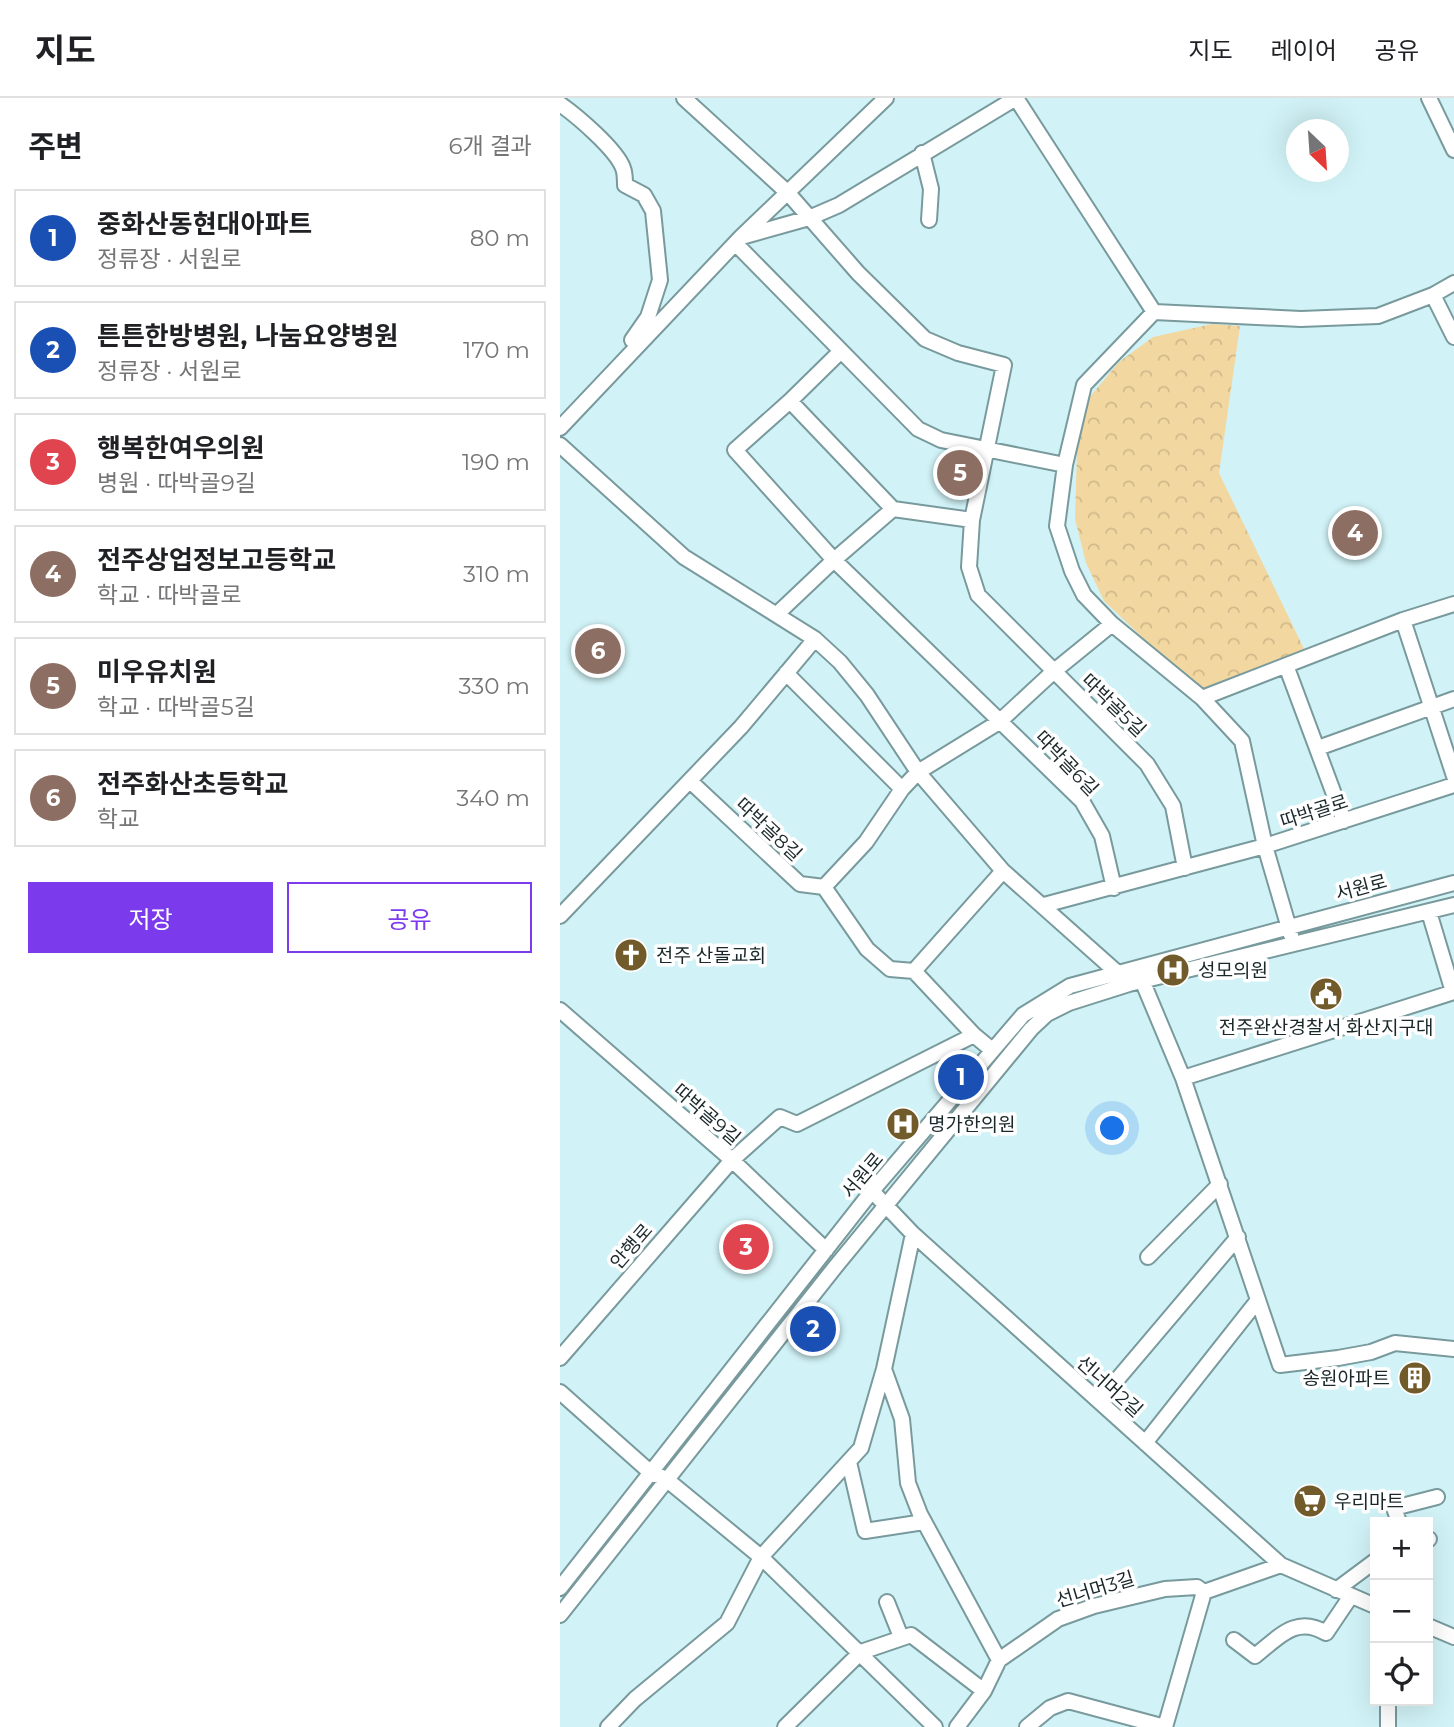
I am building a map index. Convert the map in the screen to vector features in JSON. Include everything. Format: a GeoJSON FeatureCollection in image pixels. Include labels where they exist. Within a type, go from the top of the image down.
{"type":"FeatureCollection","features":[{"type":"Feature","properties":{"kind":"street","name":"따박골5길"},"geometry":{"type":"LineString","coordinates":[[684,98],[788,192],[858,274],[925,338],[958,353],[1004,365],[972,520],[969,567],[978,595],[1147,764],[1173,806],[1185,868]]}},
{"type":"Feature","properties":{"kind":"street"},"geometry":{"type":"LineString","coordinates":[[560,428],[739,241],[858,122],[886,98]]}},
{"type":"Feature","properties":{"kind":"street"},"geometry":{"type":"LineString","coordinates":[[739,241],[839,205],[1016,98],[1154,312]]}},
{"type":"Feature","properties":{"kind":"street"},"geometry":{"type":"LineString","coordinates":[[1429,98],[1454,150]]}},
{"type":"Feature","properties":{"kind":"street"},"geometry":{"type":"LineString","coordinates":[[560,104],[589,128],[611,153],[623,167],[625,185],[644,195],[653,211],[660,280],[648,317],[633,337],[630,352]]}},
{"type":"Feature","properties":{"kind":"street"},"geometry":{"type":"LineString","coordinates":[[922,153],[931,189],[929,220]]}},
{"type":"Feature","properties":{"kind":"street"},"geometry":{"type":"LineString","coordinates":[[739,241],[918,429],[941,440],[1065,465]]}},
{"type":"Feature","properties":{"kind":"street"},"geometry":{"type":"LineString","coordinates":[[1293,943],[1265,846],[1242,741],[1202,698],[1112,624],[1084,595],[1072,571],[1057,526],[1065,465],[1084,385],[1154,312],[1301,319],[1378,316],[1433,295],[1454,283]]}},
{"type":"Feature","properties":{"kind":"street"},"geometry":{"type":"LineString","coordinates":[[1433,295],[1454,337]]}},
{"type":"Feature","properties":{"kind":"street"},"geometry":{"type":"LineString","coordinates":[[841,351],[790,401],[893,509],[972,520]]}},
{"type":"Feature","properties":{"kind":"street","name":"따박골6길"},"geometry":{"type":"LineString","coordinates":[[790,401],[735,450],[834,560],[1082,801],[1102,835],[1114,888]]}},
{"type":"Feature","properties":{"kind":"street"},"geometry":{"type":"LineString","coordinates":[[560,445],[684,557],[815,639],[840,662],[867,695],[918,772],[1003,871],[1117,972],[1136,977],[1183,1078],[1280,1365],[1338,1359],[1395,1343],[1454,1349]]}},
{"type":"Feature","properties":{"kind":"street"},"geometry":{"type":"LineString","coordinates":[[777,614],[893,509]]}},
{"type":"Feature","properties":{"kind":"street"},"geometry":{"type":"LineString","coordinates":[[1202,698],[1287,668],[1403,620],[1454,604]]}},
{"type":"Feature","properties":{"kind":"street"},"geometry":{"type":"LineString","coordinates":[[1403,620],[1454,776]]}},
{"type":"Feature","properties":{"kind":"street"},"geometry":{"type":"LineString","coordinates":[[992,1050],[974,1035],[914,971],[890,969],[876,957],[824,887],[866,842],[902,789],[918,772],[999,722],[1053,672],[1112,624]]}},
{"type":"Feature","properties":{"kind":"street"},"geometry":{"type":"LineString","coordinates":[[560,916],[690,781],[815,639]]}},
{"type":"Feature","properties":{"kind":"street"},"geometry":{"type":"LineString","coordinates":[[1287,668],[1344,821]]}},
{"type":"Feature","properties":{"kind":"street"},"geometry":{"type":"LineString","coordinates":[[786,673],[902,789]]}},
{"type":"Feature","properties":{"kind":"street"},"geometry":{"type":"LineString","coordinates":[[1318,748],[1454,699]]}},
{"type":"Feature","properties":{"kind":"street","name":"따박골8길"},"geometry":{"type":"LineString","coordinates":[[690,781],[800,884],[824,887]]}},
{"type":"Feature","properties":{"kind":"street","name":"따박골로"},"geometry":{"type":"LineString","coordinates":[[1185,868],[1265,846],[1454,785]]}},
{"type":"Feature","properties":{"kind":"street"},"geometry":{"type":"LineString","coordinates":[[1044,905],[1185,868]]}},
{"type":"Feature","properties":{"kind":"street"},"geometry":{"type":"LineString","coordinates":[[914,971],[1003,871]]}},
{"type":"Feature","properties":{"kind":"street","name":"서원로"},"geometry":{"type":"LineString","coordinates":[[560,1615],[666,1479],[1031,1028],[1047,1014],[1136,977],[1288,926],[1454,883]]}},
{"type":"Feature","properties":{"kind":"street","name":"서원로"},"geometry":{"type":"LineString","coordinates":[[1136,977],[1454,905]]}},
{"type":"Feature","properties":{"kind":"street"},"geometry":{"type":"LineString","coordinates":[[1183,1078],[1454,992],[1429,912]]}},
{"type":"Feature","properties":{"kind":"street","name":"서원로"},"geometry":{"type":"LineString","coordinates":[[560,1588],[872,1191],[1023,1014],[1049,996],[1070,986],[1117,972]]}},
{"type":"Feature","properties":{"kind":"street","name":"따박골9길"},"geometry":{"type":"LineString","coordinates":[[560,1010],[732,1160],[826,1250]]}},
{"type":"Feature","properties":{"kind":"street"},"geometry":{"type":"LineString","coordinates":[[732,1160],[780,1117],[797,1124],[974,1035]]}},
{"type":"Feature","properties":{"kind":"street","name":"안행로"},"geometry":{"type":"LineString","coordinates":[[560,1357],[732,1160]]}},
{"type":"Feature","properties":{"kind":"street"},"geometry":{"type":"LineString","coordinates":[[1149,1257],[1220,1184]]}},
{"type":"Feature","properties":{"kind":"street","name":"선너머2길"},"geometry":{"type":"LineString","coordinates":[[872,1191],[914,1234],[1281,1565],[1370,1603]]}},
{"type":"Feature","properties":{"kind":"street"},"geometry":{"type":"LineString","coordinates":[[611,1724],[635,1699],[727,1623],[761,1557],[862,1448],[884,1369],[914,1234]]}},
{"type":"Feature","properties":{"kind":"street"},"geometry":{"type":"LineString","coordinates":[[1098,1401],[1238,1237]]}},
{"type":"Feature","properties":{"kind":"street"},"geometry":{"type":"LineString","coordinates":[[1145,1443],[1258,1300]]}},
{"type":"Feature","properties":{"kind":"street"},"geometry":{"type":"LineString","coordinates":[[884,1369],[902,1419],[908,1483],[924,1522],[999,1660]]}},
{"type":"Feature","properties":{"kind":"street"},"geometry":{"type":"LineString","coordinates":[[560,1392],[650,1472],[666,1479],[761,1557],[935,1727]]}},
{"type":"Feature","properties":{"kind":"street"},"geometry":{"type":"LineString","coordinates":[[849,1462],[865,1531],[924,1522]]}},
{"type":"Feature","properties":{"kind":"street"},"geometry":{"type":"LineString","coordinates":[[1397,1517],[1394,1508],[1437,1497]]}},
{"type":"Feature","properties":{"kind":"street"},"geometry":{"type":"LineString","coordinates":[[1027,1727],[1050,1708],[1068,1701],[1164,1727],[1204,1592],[1281,1565]]}},
{"type":"Feature","properties":{"kind":"street"},"geometry":{"type":"LineString","coordinates":[[1336,1590],[1370,1565]]}},
{"type":"Feature","properties":{"kind":"street","name":"선너머3길"},"geometry":{"type":"LineString","coordinates":[[957,1727],[984,1691],[999,1660],[1058,1619],[1094,1606],[1165,1588],[1196,1587],[1204,1592]]}},
{"type":"Feature","properties":{"kind":"street"},"geometry":{"type":"LineString","coordinates":[[1234,1640],[1255,1656],[1294,1626],[1313,1625],[1326,1633],[1351,1596]]}},
{"type":"Feature","properties":{"kind":"street"},"geometry":{"type":"LineString","coordinates":[[887,1602],[901,1637]]}},
{"type":"Feature","properties":{"kind":"street"},"geometry":{"type":"LineString","coordinates":[[1433,1628],[1454,1637]]}},
{"type":"Feature","properties":{"kind":"street"},"geometry":{"type":"LineString","coordinates":[[785,1727],[861,1652],[911,1635],[984,1691]]}},
{"type":"Feature","properties":{"kind":"street"},"geometry":{"type":"LineString","coordinates":[[1388,1706],[1388,1727]]}},
{"type":"Feature","properties":{"kind":"green space"},"geometry":{"type":"Polygon","coordinates":[[[1212,324],[1240,326],[1219,473],[1307,655],[1200,692],[1104,601],[1086,563],[1075,519],[1077,450],[1088,399],[1119,362],[1153,337],[1212,324]]]}},
{"type":"Feature","properties":{"kind":"place","name":"미우유치원"},"geometry":{"type":"Point","coordinates":[960,473]}},
{"type":"Feature","properties":{"kind":"place","name":"전주상업정보고등학교"},"geometry":{"type":"Point","coordinates":[1355,533]}},
{"type":"Feature","properties":{"kind":"place","name":"전주화산초등학교"},"geometry":{"type":"Point","coordinates":[598,651]}},
{"type":"Feature","properties":{"kind":"place","name":"전주 산돌교회"},"geometry":{"type":"Point","coordinates":[631,955]}},
{"type":"Feature","properties":{"kind":"place","name":"성모의원"},"geometry":{"type":"Point","coordinates":[1173,970]}},
{"type":"Feature","properties":{"kind":"place","name":"전주완산경찰서 화산지구대"},"geometry":{"type":"Point","coordinates":[1326,994]}},
{"type":"Feature","properties":{"kind":"place","name":"중화산동현대아파트"},"geometry":{"type":"Point","coordinates":[961,1077]}},
{"type":"Feature","properties":{"kind":"place","name":"명가한의원"},"geometry":{"type":"Point","coordinates":[903,1124]}},
{"type":"Feature","properties":{"kind":"place","name":"행복한여우의원"},"geometry":{"type":"Point","coordinates":[746,1247]}},
{"type":"Feature","properties":{"kind":"place","name":"튼튼한방병원, 나눔요양병원"},"geometry":{"type":"Point","coordinates":[813,1329]}},
{"type":"Feature","properties":{"kind":"place","name":"송원아파트"},"geometry":{"type":"Point","coordinates":[1415,1378]}},
{"type":"Feature","properties":{"kind":"place","name":"우리마트"},"geometry":{"type":"Point","coordinates":[1310,1501]}}]}
